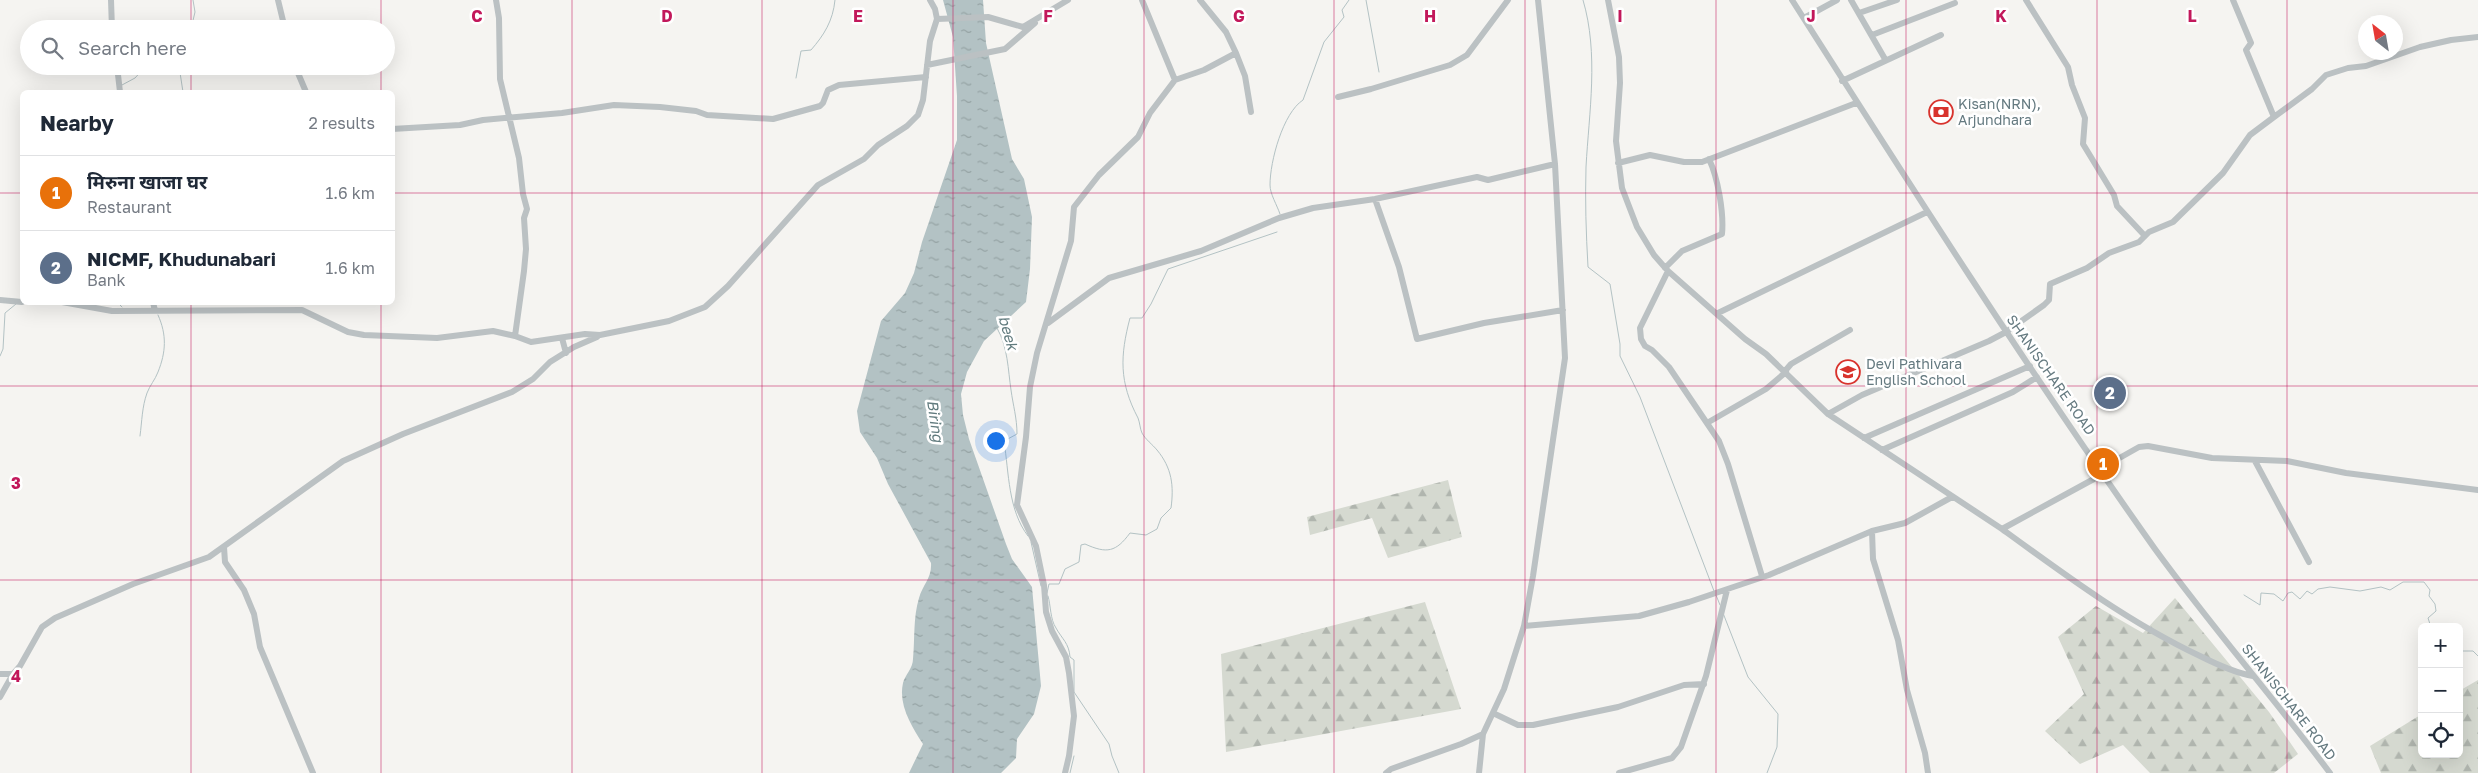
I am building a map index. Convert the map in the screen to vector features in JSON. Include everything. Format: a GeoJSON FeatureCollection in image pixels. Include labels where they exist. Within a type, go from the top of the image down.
{"type":"FeatureCollection","features":[{"type":"Feature","properties":{"kind":"street"},"geometry":{"type":"LineString","coordinates":[[111,0],[112,20]]}},
{"type":"Feature","properties":{"kind":"street"},"geometry":{"type":"LineString","coordinates":[[278,0],[283,20]]}},
{"type":"Feature","properties":{"kind":"street"},"geometry":{"type":"LineString","coordinates":[[496,0],[499,18],[500,79],[527,209],[524,218],[526,249],[524,271],[515,336]]}},
{"type":"Feature","properties":{"kind":"street"},"geometry":{"type":"LineString","coordinates":[[79,305],[112,311],[154,312],[183,309],[302,310],[348,332],[364,335],[437,338],[493,331],[531,342],[586,334],[600,335],[669,321],[706,307],[728,286],[818,185],[864,160],[878,145],[914,120],[920,110],[932,32],[937,19],[936,9],[930,0]]}},
{"type":"Feature","properties":{"kind":"street"},"geometry":{"type":"LineString","coordinates":[[937,19],[988,17],[1023,26],[1042,17],[1068,0]]}},
{"type":"Feature","properties":{"kind":"street"},"geometry":{"type":"LineString","coordinates":[[1142,0],[1176,80]]}},
{"type":"Feature","properties":{"kind":"street"},"geometry":{"type":"LineString","coordinates":[[1200,0],[1226,32],[1236,53],[1245,76],[1251,112]]}},
{"type":"Feature","properties":{"kind":"street"},"geometry":{"type":"LineString","coordinates":[[1338,97],[1371,90],[1450,65],[1467,55],[1508,0]]}},
{"type":"Feature","properties":{"kind":"street"},"geometry":{"type":"LineString","coordinates":[[1479,773],[1483,734],[1504,689],[1524,626],[1565,358],[1556,218],[1555,164],[1538,0]]}},
{"type":"Feature","properties":{"kind":"street"},"geometry":{"type":"LineString","coordinates":[[1608,0],[1619,56],[1620,83],[1616,141],[1625,198],[1634,221],[1667,269],[1745,339],[1786,372],[1828,414],[2002,529],[2093,592],[2172,642],[2219,664],[2253,676]]}},
{"type":"Feature","properties":{"kind":"street","name":"SHANISCHARE ROAD"},"geometry":{"type":"LineString","coordinates":[[1792,0],[1856,104],[2006,332],[2156,550],[2330,773]]}},
{"type":"Feature","properties":{"kind":"street"},"geometry":{"type":"LineString","coordinates":[[1804,18],[1837,0]]}},
{"type":"Feature","properties":{"kind":"street"},"geometry":{"type":"LineString","coordinates":[[1852,0],[1885,59]]}},
{"type":"Feature","properties":{"kind":"street"},"geometry":{"type":"LineString","coordinates":[[1859,13],[1897,0]]}},
{"type":"Feature","properties":{"kind":"street"},"geometry":{"type":"LineString","coordinates":[[2026,0],[2068,67],[2072,85],[2085,118],[2083,144],[2114,195],[2117,206],[2145,236]]}},
{"type":"Feature","properties":{"kind":"street"},"geometry":{"type":"LineString","coordinates":[[2233,0],[2251,43],[2246,50],[2274,117]]}},
{"type":"Feature","properties":{"kind":"street"},"geometry":{"type":"LineString","coordinates":[[1872,35],[1955,3]]}},
{"type":"Feature","properties":{"kind":"street"},"geometry":{"type":"LineString","coordinates":[[928,64],[1005,48],[1013,44],[1042,17]]}},
{"type":"Feature","properties":{"kind":"street"},"geometry":{"type":"LineString","coordinates":[[1842,81],[1941,34]]}},
{"type":"Feature","properties":{"kind":"street"},"geometry":{"type":"LineString","coordinates":[[1828,414],[1862,396],[2006,332],[2049,300],[2050,284],[2087,268],[2109,253],[2139,242],[2145,236],[2173,222],[2223,173],[2250,135],[2312,89],[2326,75],[2348,68],[2366,66],[2420,46],[2478,37]]}},
{"type":"Feature","properties":{"kind":"street"},"geometry":{"type":"LineString","coordinates":[[1065,773],[1074,716],[1068,665],[1046,612],[1044,585],[1036,546],[1017,505],[1030,387],[1037,353],[1048,324],[1071,241],[1074,207],[1099,175],[1138,137],[1150,114],[1176,80],[1204,70],[1236,53]]}},
{"type":"Feature","properties":{"kind":"street"},"geometry":{"type":"LineString","coordinates":[[118,75],[120,90]]}},
{"type":"Feature","properties":{"kind":"street"},"geometry":{"type":"LineString","coordinates":[[299,75],[305,90]]}},
{"type":"Feature","properties":{"kind":"street"},"geometry":{"type":"LineString","coordinates":[[395,129],[460,125],[509,117],[562,113],[614,105],[660,107],[696,111],[707,115],[773,119],[820,106],[823,104],[828,90],[840,85],[926,77]]}},
{"type":"Feature","properties":{"kind":"street"},"geometry":{"type":"LineString","coordinates":[[1618,163],[1650,155],[1693,163],[1709,159],[1856,104]]}},
{"type":"Feature","properties":{"kind":"street"},"geometry":{"type":"LineString","coordinates":[[1709,159],[1717,183],[1723,223],[1722,234],[1682,251],[1667,269],[1640,328],[1641,339],[1645,346],[1652,350],[1669,367],[1707,423],[1728,464],[1762,576]]}},
{"type":"Feature","properties":{"kind":"street"},"geometry":{"type":"LineString","coordinates":[[1048,324],[1109,278],[1200,251],[1279,218],[1314,208],[1375,199],[1477,177],[1488,180],[1555,164]]}},
{"type":"Feature","properties":{"kind":"street"},"geometry":{"type":"LineString","coordinates":[[1375,199],[1399,267],[1417,339],[1484,323],[1563,310]]}},
{"type":"Feature","properties":{"kind":"street"},"geometry":{"type":"LineString","coordinates":[[1718,313],[1927,212]]}},
{"type":"Feature","properties":{"kind":"street"},"geometry":{"type":"LineString","coordinates":[[0,300],[20,302]]}},
{"type":"Feature","properties":{"kind":"street"},"geometry":{"type":"LineString","coordinates":[[153,305],[154,312]]}},
{"type":"Feature","properties":{"kind":"street"},"geometry":{"type":"LineString","coordinates":[[1707,423],[1766,389],[1786,372],[1791,364],[1850,330]]}},
{"type":"Feature","properties":{"kind":"street"},"geometry":{"type":"LineString","coordinates":[[0,697],[42,627],[55,618],[133,584],[208,557],[343,461],[403,434],[512,392],[533,379],[550,362],[600,335]]}},
{"type":"Feature","properties":{"kind":"street"},"geometry":{"type":"LineString","coordinates":[[562,338],[566,353]]}},
{"type":"Feature","properties":{"kind":"street"},"geometry":{"type":"LineString","coordinates":[[1864,438],[2030,366]]}},
{"type":"Feature","properties":{"kind":"street"},"geometry":{"type":"LineString","coordinates":[[1882,450],[2013,392],[2036,377]]}},
{"type":"Feature","properties":{"kind":"street"},"geometry":{"type":"LineString","coordinates":[[2002,529],[2102,472],[2139,447],[2148,446],[2212,458],[2287,461],[2346,473],[2478,490]]}},
{"type":"Feature","properties":{"kind":"street"},"geometry":{"type":"LineString","coordinates":[[2255,461],[2309,562]]}},
{"type":"Feature","properties":{"kind":"street"},"geometry":{"type":"LineString","coordinates":[[1524,626],[1639,616],[1727,590],[1872,531],[1904,522],[1952,496]]}},
{"type":"Feature","properties":{"kind":"street"},"geometry":{"type":"LineString","coordinates":[[1872,531],[1873,559],[1898,640],[1907,690],[1925,753],[1928,773]]}},
{"type":"Feature","properties":{"kind":"street"},"geometry":{"type":"LineString","coordinates":[[224,547],[225,562],[244,590],[254,614],[260,647],[313,773]]}},
{"type":"Feature","properties":{"kind":"street"},"geometry":{"type":"LineString","coordinates":[[1619,773],[1672,758],[1681,748],[1704,684],[1727,590]]}},
{"type":"Feature","properties":{"kind":"street"},"geometry":{"type":"LineString","coordinates":[[0,674],[13,674]]}},
{"type":"Feature","properties":{"kind":"street"},"geometry":{"type":"LineString","coordinates":[[1492,713],[1518,725],[1533,725],[1618,707],[1684,685],[1704,684]]}},
{"type":"Feature","properties":{"kind":"street"},"geometry":{"type":"LineString","coordinates":[[1386,773],[1391,769],[1461,744],[1483,734]]}},
{"type":"Feature","properties":{"kind":"green space"},"geometry":{"type":"Polygon","coordinates":[[[1448,480],[1462,537],[1388,558],[1372,518],[1310,535],[1307,517],[1448,480]]]}},
{"type":"Feature","properties":{"kind":"green space"},"geometry":{"type":"Polygon","coordinates":[[[2175,598],[2269,712],[2298,754],[2274,773],[2150,773],[2123,745],[2080,764],[2045,731],[2084,694],[2058,637],[2096,606],[2143,633],[2175,598]]]}},
{"type":"Feature","properties":{"kind":"green space"},"geometry":{"type":"Polygon","coordinates":[[[1425,602],[1461,709],[1226,752],[1221,654],[1425,602]]]}},
{"type":"Feature","properties":{"kind":"green space"},"geometry":{"type":"Polygon","coordinates":[[[2478,680],[2478,773],[2381,773],[2370,746],[2418,716],[2418,758],[2463,758],[2463,689],[2478,680]]]}},
{"type":"Feature","properties":{"kind":"water","name":"Biring"},"geometry":{"type":"Polygon","coordinates":[[[943,0],[983,0],[986,43],[1012,159],[1024,179],[1032,217],[1030,269],[1026,302],[984,341],[967,372],[961,394],[963,415],[969,439],[1006,544],[1012,559],[1032,587],[1041,686],[1034,714],[1017,739],[1016,758],[1001,773],[909,773],[923,744],[907,715],[902,699],[902,691],[904,680],[913,662],[917,606],[929,577],[931,563],[888,484],[877,458],[860,432],[857,411],[881,321],[905,293],[914,273],[922,242],[957,140],[957,96],[953,37],[943,0]]]}},
{"type":"Feature","properties":{"kind":"waterway"},"geometry":{"type":"LineString","coordinates":[[193,0],[195,12],[193,20]]}},
{"type":"Feature","properties":{"kind":"waterway"},"geometry":{"type":"LineString","coordinates":[[796,78],[801,51],[811,50],[820,39],[830,21],[835,0]]}},
{"type":"Feature","properties":{"kind":"waterway"},"geometry":{"type":"LineString","coordinates":[[1280,214],[1270,188],[1272,163],[1279,138],[1289,115],[1303,100],[1324,42],[1344,17],[1342,10],[1349,0]]}},
{"type":"Feature","properties":{"kind":"waterway"},"geometry":{"type":"LineString","coordinates":[[1366,0],[1379,72]]}},
{"type":"Feature","properties":{"kind":"waterway"},"geometry":{"type":"LineString","coordinates":[[1583,0],[1588,20],[1592,62],[1586,167],[1588,267],[1610,284],[1620,344],[1620,356],[1640,397],[1714,591]]}},
{"type":"Feature","properties":{"kind":"waterway"},"geometry":{"type":"LineString","coordinates":[[122,85],[138,75]]}},
{"type":"Feature","properties":{"kind":"waterway"},"geometry":{"type":"LineString","coordinates":[[180,75],[183,90]]}},
{"type":"Feature","properties":{"kind":"waterway"},"geometry":{"type":"LineString","coordinates":[[1047,593],[1049,584],[1059,584],[1065,569],[1079,562],[1081,545],[1085,544],[1105,550],[1120,544],[1130,533],[1146,535],[1157,529],[1161,518],[1171,508],[1172,485],[1169,470],[1162,457],[1142,433],[1124,381],[1124,345],[1130,318],[1142,318],[1168,269],[1277,232]]}},
{"type":"Feature","properties":{"kind":"waterway"},"geometry":{"type":"LineString","coordinates":[[0,356],[3,349],[5,313],[16,304]]}},
{"type":"Feature","properties":{"kind":"waterway"},"geometry":{"type":"LineString","coordinates":[[140,436],[145,398],[163,357],[164,337],[158,315]]}},
{"type":"Feature","properties":{"kind":"waterway","name":"beek"},"geometry":{"type":"LineString","coordinates":[[997,328],[1005,351],[1017,428],[1017,434],[1004,441],[1010,491],[1021,526],[1028,536]]}},
{"type":"Feature","properties":{"kind":"waterway"},"geometry":{"type":"LineString","coordinates":[[1031,542],[1041,586]]}},
{"type":"Feature","properties":{"kind":"waterway"},"geometry":{"type":"LineString","coordinates":[[2244,595],[2260,605],[2261,593],[2274,594],[2283,601],[2288,593],[2292,592],[2300,599],[2307,591],[2312,594],[2318,589],[2330,587],[2360,591],[2381,587],[2390,590],[2403,582],[2424,582],[2430,590],[2429,596],[2435,604],[2436,611],[2428,618],[2430,623]]}},
{"type":"Feature","properties":{"kind":"waterway"},"geometry":{"type":"LineString","coordinates":[[1716,595],[1720,605]]}},
{"type":"Feature","properties":{"kind":"waterway"},"geometry":{"type":"LineString","coordinates":[[1048,596],[1054,624],[1067,645],[1070,657],[1074,660],[1074,692],[1109,744],[1119,773]]}},
{"type":"Feature","properties":{"kind":"waterway"},"geometry":{"type":"LineString","coordinates":[[1723,613],[1748,677],[1778,714],[1777,747],[1767,773]]}},
{"type":"Feature","properties":{"kind":"waterway"},"geometry":{"type":"LineString","coordinates":[[2463,651],[2473,651],[2478,656]]}},
{"type":"Feature","properties":{"kind":"waterway"},"geometry":{"type":"LineString","coordinates":[[1070,773],[1074,756]]}},
{"type":"Feature","properties":{"kind":"place","name":"Kisan(NRN), Arjundhara"},"geometry":{"type":"Point","coordinates":[1941,112]}},
{"type":"Feature","properties":{"kind":"place","name":"Devi Pathivara English School"},"geometry":{"type":"Point","coordinates":[1848,372]}},
{"type":"Feature","properties":{"kind":"place","name":"NICMF, Khudunabari"},"geometry":{"type":"Point","coordinates":[2110,393]}},
{"type":"Feature","properties":{"kind":"place","name":"मिरुना खाजा घर"},"geometry":{"type":"Point","coordinates":[2103,464]}}]}
